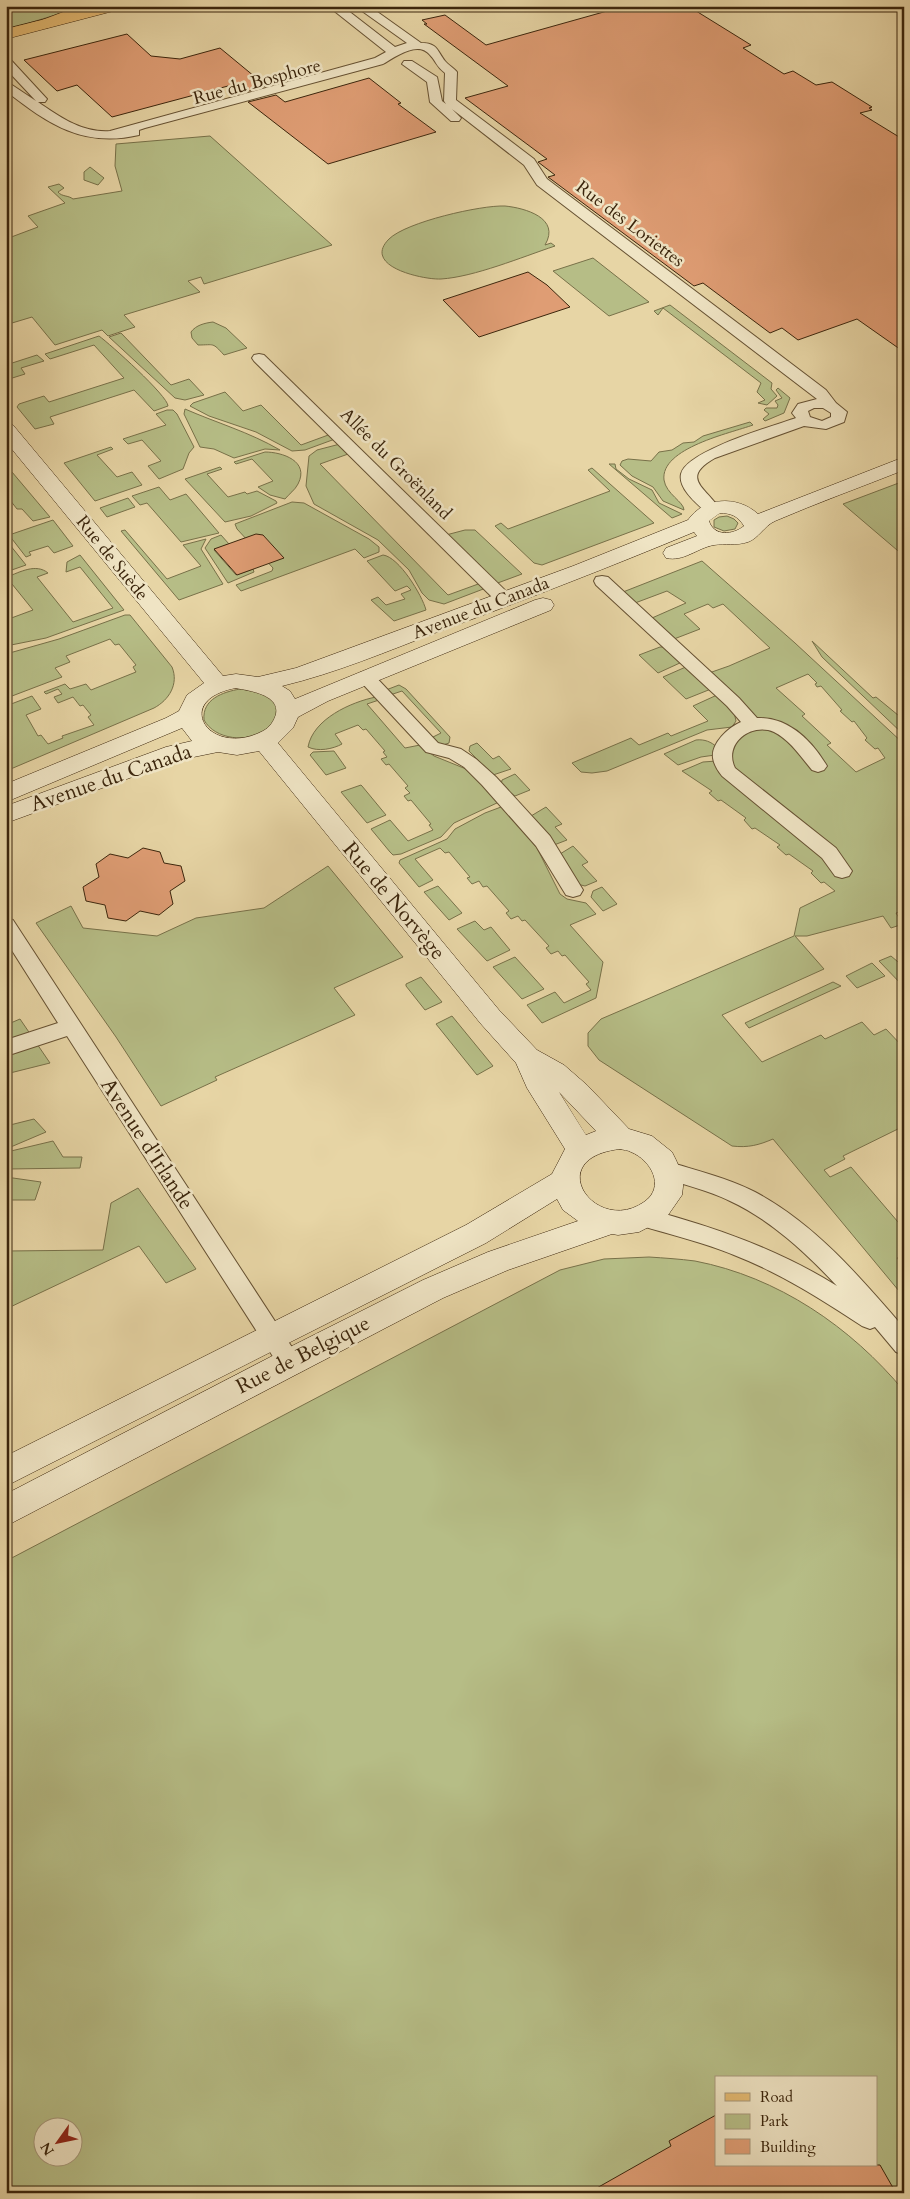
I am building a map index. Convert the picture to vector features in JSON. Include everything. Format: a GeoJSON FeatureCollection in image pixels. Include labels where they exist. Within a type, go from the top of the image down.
{"type":"FeatureCollection","features":[{"type":"Feature","properties":{"kind":"main road"},"geometry":{"type":"LineString","coordinates":[[42,24],[94,6]]}},
{"type":"Feature","properties":{"kind":"main road"},"geometry":{"type":"LineString","coordinates":[[6,34],[116,6]]}},
{"type":"Feature","properties":{"kind":"main road","name":"Rue de Suède"},"geometry":{"type":"LineString","coordinates":[[6,430],[218,685]]}},
{"type":"Feature","properties":{"kind":"main road"},"geometry":{"type":"LineString","coordinates":[[738,509],[812,484],[904,448]]}},
{"type":"Feature","properties":{"kind":"main road"},"geometry":{"type":"LineString","coordinates":[[754,525],[748,515],[738,509],[723,506],[705,516],[706,534],[732,540],[741,538],[750,532],[754,525],[765,518],[904,463]]}},
{"type":"Feature","properties":{"kind":"main road","name":"Avenue du Canada"},"geometry":{"type":"LineString","coordinates":[[261,684],[302,674],[505,600],[684,530],[705,516]]}},
{"type":"Feature","properties":{"kind":"main road","name":"Avenue du Canada"},"geometry":{"type":"LineString","coordinates":[[289,712],[366,677],[602,581],[706,540],[717,538]]}},
{"type":"Feature","properties":{"kind":"main road"},"geometry":{"type":"LineString","coordinates":[[236,681],[261,684],[282,695],[287,701],[289,712],[288,719],[278,733],[264,742],[245,746],[217,744],[206,740],[198,734],[190,722],[189,715],[197,698],[218,685],[236,681]]}},
{"type":"Feature","properties":{"kind":"main road","name":"Avenue du Canada"},"geometry":{"type":"LineString","coordinates":[[6,794],[174,724],[189,715]]}},
{"type":"Feature","properties":{"kind":"main road","name":"Rue de Norvège"},"geometry":{"type":"LineString","coordinates":[[264,742],[478,1002],[526,1057],[537,1080],[581,1151]]}},
{"type":"Feature","properties":{"kind":"main road","name":"Avenue du Canada"},"geometry":{"type":"LineString","coordinates":[[6,815],[174,753],[217,744]]}},
{"type":"Feature","properties":{"kind":"main road","name":"Rue de Norvège"},"geometry":{"type":"LineString","coordinates":[[526,1057],[544,1064],[568,1081],[620,1138]]}},
{"type":"Feature","properties":{"kind":"main road"},"geometry":{"type":"LineString","coordinates":[[620,1138],[641,1143],[659,1158],[669,1171],[670,1190],[660,1208],[647,1218],[628,1223],[611,1222],[590,1217],[571,1200],[565,1180],[569,1164],[581,1151],[598,1141],[620,1138]]}},
{"type":"Feature","properties":{"kind":"main road","name":"Rue de Belgique"},"geometry":{"type":"LineString","coordinates":[[6,1472],[476,1234],[565,1180]]}},
{"type":"Feature","properties":{"kind":"main road","name":"Rue de Belgique"},"geometry":{"type":"LineString","coordinates":[[6,1511],[398,1306],[484,1267],[611,1222]]}},
{"type":"Feature","properties":{"kind":"street","name":"Rue des Loriettes"},"geometry":{"type":"LineString","coordinates":[[334,6],[389,47],[395,60],[406,64],[433,80],[434,96],[440,106],[516,165],[529,186],[806,398],[806,412]]}},
{"type":"Feature","properties":{"kind":"street"},"geometry":{"type":"LineString","coordinates":[[362,6],[417,45],[430,48],[435,52],[436,57]]}},
{"type":"Feature","properties":{"kind":"street","name":"Rue du Bosphore"},"geometry":{"type":"LineString","coordinates":[[120,133],[379,61],[403,47],[417,45]]}},
{"type":"Feature","properties":{"kind":"street","name":"Rue des Loriettes"},"geometry":{"type":"LineString","coordinates":[[436,57],[451,72],[450,101],[452,103],[528,162],[542,182],[813,387],[825,397],[830,406]]}},
{"type":"Feature","properties":{"kind":"street","name":"Rue du Bosphore"},"geometry":{"type":"LineString","coordinates":[[6,85],[20,96],[75,130],[89,134],[120,133],[147,130],[344,76],[406,64],[426,63],[436,57]]}},
{"type":"Feature","properties":{"kind":"street","name":"Rue du Bosphore"},"geometry":{"type":"LineString","coordinates":[[6,62],[60,120]]}},
{"type":"Feature","properties":{"kind":"street","name":"Allée du Groënland"},"geometry":{"type":"LineString","coordinates":[[260,358],[505,600]]}},
{"type":"Feature","properties":{"kind":"street"},"geometry":{"type":"LineString","coordinates":[[705,516],[688,481],[689,473],[697,462],[806,412],[819,403],[835,408],[840,416],[835,422],[816,425],[806,412]]}},
{"type":"Feature","properties":{"kind":"street"},"geometry":{"type":"LineString","coordinates":[[602,581],[733,702],[752,723]]}},
{"type":"Feature","properties":{"kind":"street"},"geometry":{"type":"LineString","coordinates":[[366,677],[432,748],[455,753],[470,763],[490,781],[543,841],[573,890]]}},
{"type":"Feature","properties":{"kind":"street"},"geometry":{"type":"LineString","coordinates":[[818,766],[793,736],[768,724],[752,723],[735,732],[725,746],[722,759],[728,772],[829,853],[842,871]]}},
{"type":"Feature","properties":{"kind":"street","name":"Avenue d'Irlande"},"geometry":{"type":"LineString","coordinates":[[6,925],[289,1362]]}},
{"type":"Feature","properties":{"kind":"street"},"geometry":{"type":"LineString","coordinates":[[6,1048],[72,1026]]}},
{"type":"Feature","properties":{"kind":"street"},"geometry":{"type":"LineString","coordinates":[[669,1171],[712,1184],[744,1198],[776,1217],[814,1250],[900,1340]]}},
{"type":"Feature","properties":{"kind":"street"},"geometry":{"type":"LineString","coordinates":[[647,1218],[709,1237],[775,1262],[818,1285],[900,1340]]}},
{"type":"Feature","properties":{"kind":"green space"},"geometry":{"type":"Polygon","coordinates":[[[6,6],[85,6],[6,30],[6,6]]]}},
{"type":"Feature","properties":{"kind":"green space"},"geometry":{"type":"Polygon","coordinates":[[[210,136],[332,245],[204,284],[201,277],[188,281],[200,292],[124,315],[135,327],[108,336],[102,330],[55,345],[32,317],[12,323],[6,320],[6,239],[38,227],[28,216],[65,203],[48,187],[59,184],[64,188],[58,192],[73,199],[122,191],[115,166],[116,144],[210,136]]]}},
{"type":"Feature","properties":{"kind":"green space"},"geometry":{"type":"Polygon","coordinates":[[[90,167],[104,178],[98,185],[84,180],[84,172],[90,167]]]}},
{"type":"Feature","properties":{"kind":"green space"},"geometry":{"type":"Polygon","coordinates":[[[505,206],[531,212],[545,221],[549,236],[545,245],[551,243],[555,246],[483,271],[441,279],[422,277],[398,270],[383,257],[383,249],[389,239],[411,227],[444,216],[479,208],[505,206]]]}},
{"type":"Feature","properties":{"kind":"green space"},"geometry":{"type":"Polygon","coordinates":[[[593,258],[649,302],[609,316],[553,271],[593,258]]]}},
{"type":"Feature","properties":{"kind":"green space"},"geometry":{"type":"Polygon","coordinates":[[[670,305],[772,383],[771,389],[777,396],[767,405],[758,403],[765,400],[757,392],[761,383],[663,308],[658,315],[654,311],[670,305]]]}},
{"type":"Feature","properties":{"kind":"green space"},"geometry":{"type":"Polygon","coordinates":[[[213,322],[226,328],[247,348],[224,355],[213,345],[198,345],[192,338],[191,332],[198,326],[213,322]]]}},
{"type":"Feature","properties":{"kind":"green space"},"geometry":{"type":"Polygon","coordinates":[[[121,333],[171,385],[189,379],[204,395],[185,400],[175,398],[109,337],[121,333]]]}},
{"type":"Feature","properties":{"kind":"green space"},"geometry":{"type":"Polygon","coordinates":[[[99,336],[126,359],[159,392],[168,406],[154,411],[134,390],[50,417],[54,424],[35,429],[17,407],[19,404],[44,396],[49,402],[124,378],[94,345],[50,359],[45,354],[99,336]]]}},
{"type":"Feature","properties":{"kind":"green space"},"geometry":{"type":"Polygon","coordinates":[[[37,355],[44,361],[21,368],[25,374],[6,380],[6,365],[37,355]]]}},
{"type":"Feature","properties":{"kind":"green space"},"geometry":{"type":"Polygon","coordinates":[[[778,388],[790,398],[784,413],[765,421],[763,419],[769,414],[764,410],[766,408],[777,408],[778,405],[775,401],[782,398],[776,390],[778,388]]]}},
{"type":"Feature","properties":{"kind":"green space"},"geometry":{"type":"Polygon","coordinates":[[[225,392],[243,411],[261,405],[301,445],[331,434],[335,439],[305,450],[292,451],[256,432],[209,416],[190,406],[193,403],[225,392]]]}},
{"type":"Feature","properties":{"kind":"green space"},"geometry":{"type":"Polygon","coordinates":[[[185,409],[245,433],[280,450],[265,449],[234,458],[214,449],[200,447],[184,414],[185,409]]]}},
{"type":"Feature","properties":{"kind":"green space"},"geometry":{"type":"Polygon","coordinates":[[[173,410],[177,414],[194,447],[189,453],[183,469],[159,479],[148,466],[161,461],[142,440],[128,444],[123,439],[166,425],[156,414],[173,410]]]}},
{"type":"Feature","properties":{"kind":"green space"},"geometry":{"type":"Polygon","coordinates":[[[750,422],[753,425],[699,443],[673,459],[666,469],[665,485],[684,510],[663,501],[653,487],[632,476],[620,465],[622,461],[628,459],[651,461],[659,452],[672,450],[683,443],[694,442],[703,436],[750,422]]]}},
{"type":"Feature","properties":{"kind":"green space"},"geometry":{"type":"Polygon","coordinates":[[[340,444],[351,453],[320,464],[448,595],[481,583],[486,588],[444,604],[429,600],[422,593],[409,570],[378,540],[314,504],[306,486],[309,456],[317,450],[340,444]]]}},
{"type":"Feature","properties":{"kind":"green space"},"geometry":{"type":"Polygon","coordinates":[[[111,447],[113,449],[97,455],[117,477],[132,472],[142,485],[95,501],[64,463],[111,447]]]}},
{"type":"Feature","properties":{"kind":"green space"},"geometry":{"type":"Polygon","coordinates":[[[265,452],[286,456],[292,459],[300,469],[301,476],[298,484],[285,499],[270,495],[258,487],[273,481],[252,459],[236,464],[234,462],[265,452]]]}},
{"type":"Feature","properties":{"kind":"green space"},"geometry":{"type":"Polygon","coordinates":[[[609,464],[615,464],[616,469],[629,479],[652,490],[659,503],[682,514],[672,518],[609,464]]]}},
{"type":"Feature","properties":{"kind":"green space"},"geometry":{"type":"Polygon","coordinates":[[[220,467],[222,469],[207,474],[228,497],[257,491],[277,503],[251,516],[225,522],[185,479],[220,467]]]}},
{"type":"Feature","properties":{"kind":"green space"},"geometry":{"type":"Polygon","coordinates":[[[592,468],[654,523],[542,565],[534,563],[495,526],[501,523],[508,529],[610,491],[588,470],[592,468]]]}},
{"type":"Feature","properties":{"kind":"green space"},"geometry":{"type":"Polygon","coordinates":[[[12,472],[50,517],[33,521],[22,509],[17,509],[6,495],[6,474],[12,472]]]}},
{"type":"Feature","properties":{"kind":"green space"},"geometry":{"type":"Polygon","coordinates":[[[904,481],[904,556],[843,504],[904,481]]]}},
{"type":"Feature","properties":{"kind":"green space"},"geometry":{"type":"Polygon","coordinates":[[[159,487],[170,500],[186,494],[219,533],[181,542],[147,503],[140,505],[132,496],[159,487]]]}},
{"type":"Feature","properties":{"kind":"green space"},"geometry":{"type":"Polygon","coordinates":[[[128,498],[135,507],[107,517],[100,508],[128,498]]]}},
{"type":"Feature","properties":{"kind":"green space"},"geometry":{"type":"Polygon","coordinates":[[[292,502],[304,503],[369,539],[379,547],[379,552],[364,558],[355,549],[241,591],[236,585],[272,571],[273,568],[237,529],[235,524],[292,502]]]}},
{"type":"Feature","properties":{"kind":"green space"},"geometry":{"type":"Polygon","coordinates":[[[727,516],[738,523],[735,529],[724,531],[714,527],[714,520],[727,516]]]}},
{"type":"Feature","properties":{"kind":"green space"},"geometry":{"type":"Polygon","coordinates":[[[53,520],[73,546],[54,553],[48,546],[29,552],[31,555],[26,557],[9,535],[53,520]]]}},
{"type":"Feature","properties":{"kind":"green space"},"geometry":{"type":"Polygon","coordinates":[[[125,530],[167,579],[201,566],[183,545],[206,539],[201,549],[223,584],[179,600],[121,531],[125,530]]]}},
{"type":"Feature","properties":{"kind":"green space"},"geometry":{"type":"Polygon","coordinates":[[[465,530],[475,530],[522,574],[495,584],[446,535],[465,530]]]}},
{"type":"Feature","properties":{"kind":"green space"},"geometry":{"type":"Polygon","coordinates":[[[221,535],[229,544],[214,550],[236,575],[253,569],[254,572],[228,583],[205,548],[211,539],[221,535]]]}},
{"type":"Feature","properties":{"kind":"green space"},"geometry":{"type":"Polygon","coordinates":[[[6,540],[26,565],[6,572],[6,540]]]}},
{"type":"Feature","properties":{"kind":"green space"},"geometry":{"type":"Polygon","coordinates":[[[80,555],[124,610],[46,638],[6,646],[6,620],[33,610],[12,584],[6,586],[7,577],[23,571],[38,569],[48,573],[37,577],[73,622],[113,608],[80,567],[66,572],[67,562],[80,555]]]}},
{"type":"Feature","properties":{"kind":"green space"},"geometry":{"type":"Polygon","coordinates":[[[383,555],[389,557],[403,569],[420,595],[426,610],[394,621],[371,600],[378,597],[386,605],[405,599],[401,594],[411,590],[407,586],[395,591],[367,561],[383,555]]]}},
{"type":"Feature","properties":{"kind":"green space"},"geometry":{"type":"Polygon","coordinates":[[[702,561],[795,643],[904,744],[904,911],[896,913],[903,924],[891,928],[883,916],[807,936],[795,936],[824,969],[722,1015],[762,1062],[821,1035],[825,1039],[862,1022],[874,1035],[886,1029],[904,1048],[904,1126],[843,1156],[845,1159],[824,1170],[830,1177],[851,1167],[904,1229],[904,1254],[897,1258],[904,1266],[904,1297],[773,1139],[753,1146],[732,1146],[599,1060],[588,1046],[588,1033],[601,1019],[794,936],[800,908],[835,891],[824,882],[821,883],[811,873],[813,871],[789,854],[786,855],[777,847],[780,845],[755,828],[752,829],[744,820],[746,818],[721,800],[718,801],[709,793],[712,791],[682,771],[703,762],[730,760],[729,753],[750,710],[709,673],[770,648],[723,604],[713,608],[708,604],[684,614],[700,629],[674,639],[652,618],[686,603],[667,591],[635,603],[623,592],[702,561]],[[808,674],[776,688],[805,714],[802,716],[831,743],[827,745],[856,772],[885,758],[878,748],[875,749],[865,740],[867,738],[854,721],[852,722],[840,711],[842,710],[821,686],[817,687],[815,684],[817,683],[808,674]]]}},
{"type":"Feature","properties":{"kind":"green space"},"geometry":{"type":"Polygon","coordinates":[[[125,615],[130,615],[172,667],[174,679],[168,696],[154,708],[6,771],[6,706],[32,696],[41,709],[26,715],[38,736],[41,735],[48,744],[63,738],[62,736],[94,725],[88,717],[91,715],[73,697],[58,703],[54,697],[62,694],[58,689],[46,694],[44,692],[65,684],[70,689],[86,684],[91,690],[136,672],[133,667],[136,665],[119,644],[115,645],[110,639],[66,656],[70,662],[55,668],[62,677],[12,696],[6,688],[6,654],[59,639],[125,615]]]}},
{"type":"Feature","properties":{"kind":"green space"},"geometry":{"type":"Polygon","coordinates":[[[812,641],[873,698],[876,697],[904,720],[904,735],[822,657],[812,641]]]}},
{"type":"Feature","properties":{"kind":"green space"},"geometry":{"type":"Polygon","coordinates":[[[665,647],[682,662],[658,673],[639,655],[665,647]]]}},
{"type":"Feature","properties":{"kind":"green space"},"geometry":{"type":"Polygon","coordinates":[[[688,666],[711,689],[686,699],[663,677],[688,666]]]}},
{"type":"Feature","properties":{"kind":"green space"},"geometry":{"type":"Polygon","coordinates":[[[399,685],[406,689],[450,737],[449,743],[440,746],[429,739],[441,733],[402,691],[390,695],[386,690],[399,685]]]}},
{"type":"Feature","properties":{"kind":"green space"},"geometry":{"type":"Polygon","coordinates":[[[240,689],[258,693],[272,702],[277,708],[274,722],[266,730],[250,737],[232,737],[216,732],[204,720],[206,707],[215,698],[227,692],[240,689]]]}},
{"type":"Feature","properties":{"kind":"green space"},"geometry":{"type":"Polygon","coordinates":[[[717,695],[734,712],[736,721],[732,727],[707,730],[607,771],[581,772],[572,763],[631,738],[639,745],[668,733],[671,736],[708,721],[693,706],[717,695]]]}},
{"type":"Feature","properties":{"kind":"green space"},"geometry":{"type":"Polygon","coordinates":[[[376,697],[379,700],[367,704],[405,748],[420,745],[434,756],[471,771],[499,802],[454,823],[441,837],[401,854],[393,855],[371,829],[390,820],[408,841],[433,830],[429,825],[431,824],[411,800],[408,801],[404,796],[410,793],[405,788],[408,786],[389,764],[386,765],[381,759],[387,757],[383,752],[385,751],[366,729],[363,730],[358,725],[335,734],[342,744],[338,746],[321,750],[308,747],[311,737],[317,728],[334,713],[366,699],[376,697]]]}},
{"type":"Feature","properties":{"kind":"green space"},"geometry":{"type":"Polygon","coordinates":[[[696,740],[708,741],[717,747],[715,755],[701,757],[678,765],[664,754],[696,740]]]}},
{"type":"Feature","properties":{"kind":"green space"},"geometry":{"type":"Polygon","coordinates":[[[477,743],[493,759],[499,756],[511,769],[493,775],[469,751],[470,746],[477,743]]]}},
{"type":"Feature","properties":{"kind":"green space"},"geometry":{"type":"Polygon","coordinates":[[[334,751],[346,768],[326,775],[310,755],[313,752],[334,751]]]}},
{"type":"Feature","properties":{"kind":"green space"},"geometry":{"type":"Polygon","coordinates":[[[515,774],[530,790],[515,796],[501,785],[502,780],[515,774]]]}},
{"type":"Feature","properties":{"kind":"green space"},"geometry":{"type":"Polygon","coordinates":[[[361,785],[386,815],[367,823],[341,792],[361,785]]]}},
{"type":"Feature","properties":{"kind":"green space"},"geometry":{"type":"Polygon","coordinates":[[[501,807],[504,808],[537,848],[560,894],[567,899],[586,903],[596,914],[570,925],[603,962],[596,998],[542,1023],[527,1005],[555,992],[564,1003],[591,990],[586,984],[589,982],[565,955],[562,956],[558,951],[551,954],[546,948],[549,946],[525,920],[522,921],[518,916],[511,919],[506,913],[509,911],[487,886],[483,887],[479,881],[472,884],[467,878],[470,877],[449,852],[445,853],[440,848],[415,859],[433,880],[419,887],[399,863],[400,860],[447,839],[455,829],[501,807]]]}},
{"type":"Feature","properties":{"kind":"green space"},"geometry":{"type":"Polygon","coordinates":[[[546,807],[562,824],[555,827],[567,840],[554,845],[531,816],[546,807]]]}},
{"type":"Feature","properties":{"kind":"green space"},"geometry":{"type":"Polygon","coordinates":[[[573,846],[588,862],[582,865],[597,881],[585,886],[577,884],[560,854],[573,846]]]}},
{"type":"Feature","properties":{"kind":"green space"},"geometry":{"type":"Polygon","coordinates":[[[328,866],[403,957],[334,988],[355,1015],[215,1077],[217,1080],[161,1106],[116,1037],[36,923],[71,906],[83,928],[157,936],[196,918],[264,908],[328,866]]]}},
{"type":"Feature","properties":{"kind":"green space"},"geometry":{"type":"Polygon","coordinates":[[[438,886],[462,913],[449,920],[424,892],[438,886]]]}},
{"type":"Feature","properties":{"kind":"green space"},"geometry":{"type":"Polygon","coordinates":[[[602,887],[617,904],[603,911],[591,897],[593,891],[602,887]]]}},
{"type":"Feature","properties":{"kind":"green space"},"geometry":{"type":"Polygon","coordinates":[[[475,921],[484,930],[491,927],[510,950],[487,961],[457,929],[475,921]]]}},
{"type":"Feature","properties":{"kind":"green space"},"geometry":{"type":"Polygon","coordinates":[[[891,956],[904,967],[904,987],[879,961],[891,956]]]}},
{"type":"Feature","properties":{"kind":"green space"},"geometry":{"type":"Polygon","coordinates":[[[515,957],[544,989],[522,999],[493,967],[515,957]]]}},
{"type":"Feature","properties":{"kind":"green space"},"geometry":{"type":"Polygon","coordinates":[[[872,963],[885,976],[857,988],[846,976],[872,963]]]}},
{"type":"Feature","properties":{"kind":"green space"},"geometry":{"type":"Polygon","coordinates":[[[421,977],[442,1002],[425,1010],[406,986],[406,984],[421,977]]]}},
{"type":"Feature","properties":{"kind":"green space"},"geometry":{"type":"Polygon","coordinates":[[[833,982],[841,986],[749,1028],[745,1023],[833,982]]]}},
{"type":"Feature","properties":{"kind":"green space"},"geometry":{"type":"Polygon","coordinates":[[[452,1016],[493,1066],[477,1075],[436,1024],[452,1016]]]}},
{"type":"Feature","properties":{"kind":"green space"},"geometry":{"type":"Polygon","coordinates":[[[20,1019],[50,1063],[6,1074],[6,1025],[20,1019]]]}},
{"type":"Feature","properties":{"kind":"green space"},"geometry":{"type":"Polygon","coordinates":[[[34,1119],[46,1132],[6,1149],[6,1126],[34,1119]]]}},
{"type":"Feature","properties":{"kind":"green space"},"geometry":{"type":"Polygon","coordinates":[[[53,1141],[63,1157],[82,1157],[80,1168],[7,1169],[11,1151],[53,1141]]]}},
{"type":"Feature","properties":{"kind":"green space"},"geometry":{"type":"Polygon","coordinates":[[[6,1177],[41,1182],[35,1200],[6,1200],[6,1177]]]}},
{"type":"Feature","properties":{"kind":"green space"},"geometry":{"type":"Polygon","coordinates":[[[138,1188],[196,1269],[166,1283],[139,1246],[6,1309],[6,1251],[103,1250],[111,1203],[138,1188]]]}},
{"type":"Feature","properties":{"kind":"green space"},"geometry":{"type":"Polygon","coordinates":[[[649,1257],[695,1261],[755,1279],[784,1292],[811,1308],[861,1346],[904,1391],[904,2193],[6,2193],[6,1561],[560,1270],[604,1259],[649,1257]]]}},
{"type":"Feature","properties":{"kind":"building"},"geometry":{"type":"Polygon","coordinates":[[[625,6],[688,6],[751,45],[743,48],[784,74],[793,71],[816,85],[832,82],[872,107],[869,108],[872,110],[860,113],[904,140],[904,352],[857,319],[798,340],[782,328],[770,333],[703,283],[694,286],[548,177],[555,175],[538,162],[547,159],[465,98],[508,86],[424,24],[427,24],[422,20],[445,15],[486,45],[625,6]]]}},
{"type":"Feature","properties":{"kind":"building"},"geometry":{"type":"Polygon","coordinates":[[[127,34],[151,56],[180,59],[220,48],[266,86],[238,94],[228,86],[112,117],[77,85],[57,91],[24,60],[127,34]]]}},
{"type":"Feature","properties":{"kind":"building"},"geometry":{"type":"Polygon","coordinates":[[[369,78],[401,103],[398,104],[436,132],[328,164],[248,102],[276,95],[285,102],[369,78]]]}},
{"type":"Feature","properties":{"kind":"building"},"geometry":{"type":"Polygon","coordinates":[[[528,272],[547,285],[570,307],[479,337],[443,300],[528,272]]]}},
{"type":"Feature","properties":{"kind":"building"},"geometry":{"type":"Polygon","coordinates":[[[256,534],[263,535],[284,558],[237,575],[214,549],[256,534]]]}},
{"type":"Feature","properties":{"kind":"building"},"geometry":{"type":"Polygon","coordinates":[[[143,848],[160,852],[164,863],[181,866],[185,881],[170,891],[173,904],[159,915],[140,911],[126,921],[108,918],[105,905],[86,901],[83,887],[99,877],[96,864],[110,854],[128,858],[143,848]]]}},
{"type":"Feature","properties":{"kind":"building"},"geometry":{"type":"Polygon","coordinates":[[[715,2116],[715,2166],[880,2165],[896,2193],[588,2193],[671,2146],[669,2141],[715,2116]]]}}]}
